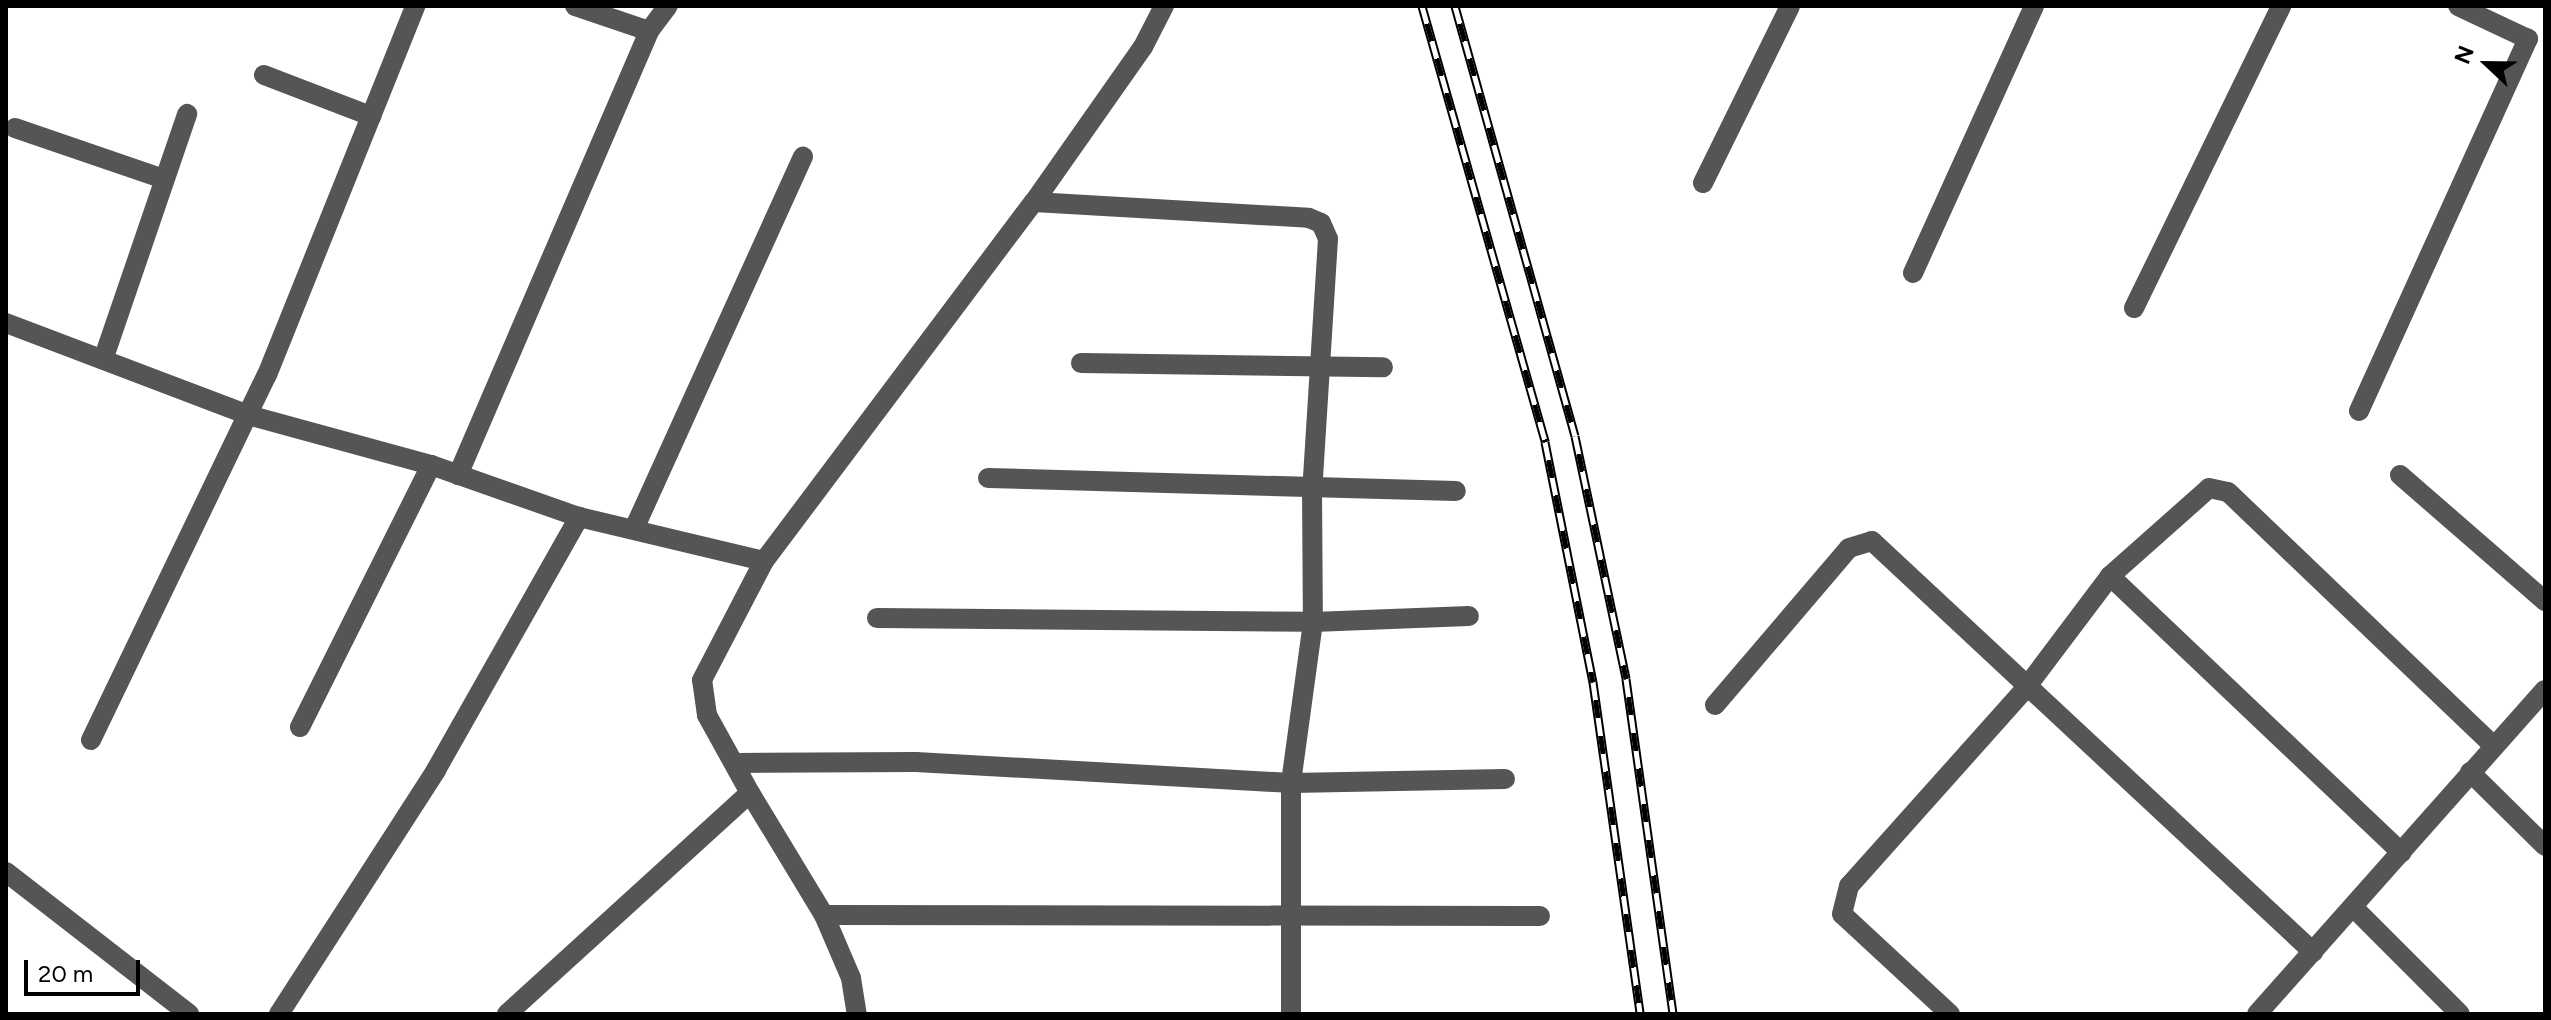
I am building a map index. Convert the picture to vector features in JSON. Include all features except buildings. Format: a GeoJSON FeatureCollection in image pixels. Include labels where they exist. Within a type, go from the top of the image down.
{"type":"FeatureCollection","features":[{"type":"Feature","properties":{"kind":"street"},"geometry":{"type":"LineString","coordinates":[[91,740],[248,415],[415,6]]}},
{"type":"Feature","properties":{"kind":"street"},"geometry":{"type":"LineString","coordinates":[[575,6],[649,31]]}},
{"type":"Feature","properties":{"kind":"street"},"geometry":{"type":"LineString","coordinates":[[458,475],[649,31],[668,6]]}},
{"type":"Feature","properties":{"kind":"street"},"geometry":{"type":"LineString","coordinates":[[857,1014],[851,978],[824,915],[707,715],[702,680],[764,561],[1034,202],[1143,47],[1164,6]]}},
{"type":"Feature","properties":{"kind":"street"},"geometry":{"type":"LineString","coordinates":[[1703,183],[1790,6]]}},
{"type":"Feature","properties":{"kind":"street"},"geometry":{"type":"LineString","coordinates":[[1913,273],[2034,6]]}},
{"type":"Feature","properties":{"kind":"street"},"geometry":{"type":"LineString","coordinates":[[2134,308],[2281,6]]}},
{"type":"Feature","properties":{"kind":"street"},"geometry":{"type":"LineString","coordinates":[[2359,411],[2528,39],[2458,6]]}},
{"type":"Feature","properties":{"kind":"street"},"geometry":{"type":"LineString","coordinates":[[264,75],[371,116]]}},
{"type":"Feature","properties":{"kind":"street"},"geometry":{"type":"LineString","coordinates":[[104,357],[187,114]]}},
{"type":"Feature","properties":{"kind":"street"},"geometry":{"type":"LineString","coordinates":[[15,128],[164,179]]}},
{"type":"Feature","properties":{"kind":"street"},"geometry":{"type":"LineString","coordinates":[[634,529],[803,156]]}},
{"type":"Feature","properties":{"kind":"street"},"geometry":{"type":"LineString","coordinates":[[1034,202],[1309,218],[1321,223],[1328,239],[1323,365],[1312,490],[1313,622],[1291,783],[1291,1014]]}},
{"type":"Feature","properties":{"kind":"street"},"geometry":{"type":"LineString","coordinates":[[6,323],[104,357],[248,415],[431,465],[579,517],[764,561]]}},
{"type":"Feature","properties":{"kind":"street"},"geometry":{"type":"LineString","coordinates":[[1081,363],[1383,367]]}},
{"type":"Feature","properties":{"kind":"street"},"geometry":{"type":"LineString","coordinates":[[300,727],[431,465]]}},
{"type":"Feature","properties":{"kind":"street"},"geometry":{"type":"LineString","coordinates":[[2400,475],[2545,601]]}},
{"type":"Feature","properties":{"kind":"street"},"geometry":{"type":"LineString","coordinates":[[988,478],[1312,490],[1456,491]]}},
{"type":"Feature","properties":{"kind":"street"},"geometry":{"type":"LineString","coordinates":[[1950,1014],[1842,914],[1841,902],[1849,886],[2025,689],[2110,576],[2209,488],[2228,492],[2493,745]]}},
{"type":"Feature","properties":{"kind":"street"},"geometry":{"type":"LineString","coordinates":[[279,1014],[436,770],[579,517]]}},
{"type":"Feature","properties":{"kind":"street"},"geometry":{"type":"LineString","coordinates":[[1715,705],[1849,548],[1872,541],[2025,689],[2313,952]]}},
{"type":"Feature","properties":{"kind":"street"},"geometry":{"type":"LineString","coordinates":[[2110,576],[2402,853]]}},
{"type":"Feature","properties":{"kind":"street"},"geometry":{"type":"LineString","coordinates":[[877,618],[1313,622],[1469,616]]}},
{"type":"Feature","properties":{"kind":"street"},"geometry":{"type":"LineString","coordinates":[[2257,1014],[2545,690]]}},
{"type":"Feature","properties":{"kind":"street"},"geometry":{"type":"LineString","coordinates":[[737,763],[916,762],[1291,783],[1505,779]]}},
{"type":"Feature","properties":{"kind":"street"},"geometry":{"type":"LineString","coordinates":[[2470,772],[2545,846]]}},
{"type":"Feature","properties":{"kind":"street"},"geometry":{"type":"LineString","coordinates":[[507,1014],[750,793]]}},
{"type":"Feature","properties":{"kind":"street"},"geometry":{"type":"LineString","coordinates":[[6,872],[189,1014]]}},
{"type":"Feature","properties":{"kind":"street"},"geometry":{"type":"LineString","coordinates":[[2353,907],[2460,1014]]}},
{"type":"Feature","properties":{"kind":"street"},"geometry":{"type":"LineString","coordinates":[[824,915],[1291,912],[1540,916]]}},
{"type":"Feature","properties":{"kind":"railway"},"geometry":{"type":"LineString","coordinates":[[1422,6],[1545,442],[1593,682],[1640,1014]]}},
{"type":"Feature","properties":{"kind":"railway"},"geometry":{"type":"LineString","coordinates":[[1455,6],[1575,436],[1626,679],[1673,1014]]}}]}
